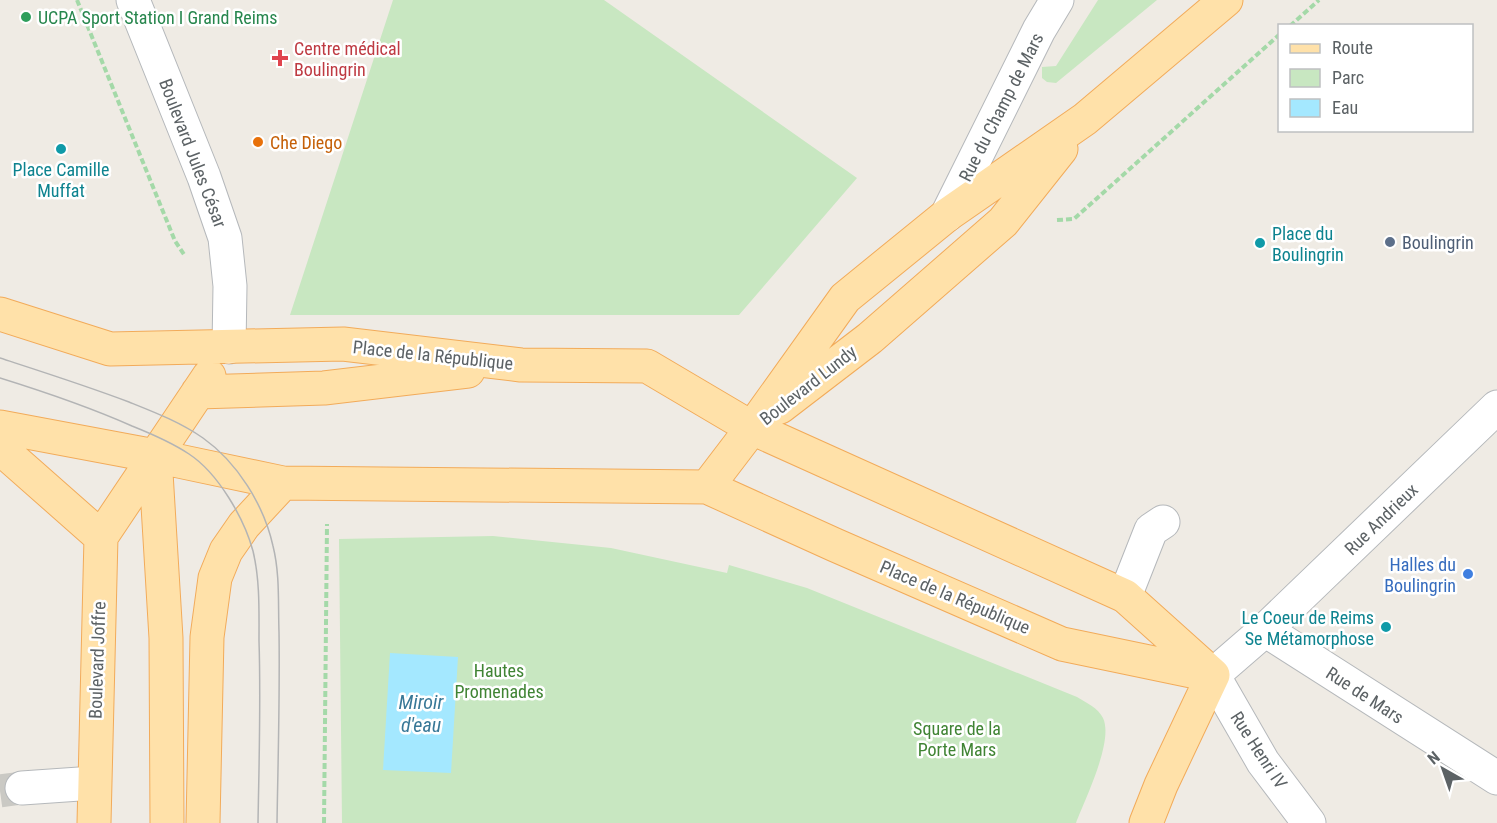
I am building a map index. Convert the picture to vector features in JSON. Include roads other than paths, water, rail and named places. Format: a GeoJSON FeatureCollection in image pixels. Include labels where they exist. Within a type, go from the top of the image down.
{"type":"FeatureCollection","features":[{"type":"Feature","properties":{"kind":"main road","name":"Boulevard Lundy"},"geometry":{"type":"LineString","coordinates":[[752,428],[845,298],[947,215],[1085,119],[1226,0]]}},
{"type":"Feature","properties":{"kind":"main road","name":"Boulevard Lundy"},"geometry":{"type":"LineString","coordinates":[[752,428],[870,338],[1003,222],[1085,119]]}},
{"type":"Feature","properties":{"kind":"main road","name":"Place de la République"},"geometry":{"type":"LineString","coordinates":[[0,314],[110,349],[343,344],[521,365],[647,366],[752,428],[1125,596],[1213,675]]}},
{"type":"Feature","properties":{"kind":"main road"},"geometry":{"type":"LineString","coordinates":[[0,448],[101,537],[229,347]]}},
{"type":"Feature","properties":{"kind":"main road"},"geometry":{"type":"LineString","coordinates":[[198,392],[324,388],[521,365]]}},
{"type":"Feature","properties":{"kind":"main road","name":"Place de la République"},"geometry":{"type":"LineString","coordinates":[[0,427],[283,483],[707,487],[1062,644],[1213,675]]}},
{"type":"Feature","properties":{"kind":"main road"},"geometry":{"type":"LineString","coordinates":[[707,487],[752,428]]}},
{"type":"Feature","properties":{"kind":"main road"},"geometry":{"type":"LineString","coordinates":[[155,456],[166,638],[167,823]]}},
{"type":"Feature","properties":{"kind":"main road"},"geometry":{"type":"LineString","coordinates":[[203,823],[207,645],[215,578],[226,551],[244,525],[283,483]]}},
{"type":"Feature","properties":{"kind":"main road","name":"Boulevard Joffre"},"geometry":{"type":"LineString","coordinates":[[94,823],[101,537]]}},
{"type":"Feature","properties":{"kind":"main road"},"geometry":{"type":"LineString","coordinates":[[1146,823],[1161,785],[1213,675]]}},
{"type":"Feature","properties":{"kind":"street","name":"Boulevard Jules César"},"geometry":{"type":"LineString","coordinates":[[133,0],[204,177],[225,238],[230,286],[229,347]]}},
{"type":"Feature","properties":{"kind":"street","name":"Rue du Champ de Mars"},"geometry":{"type":"LineString","coordinates":[[947,215],[1036,15],[1057,0]]}},
{"type":"Feature","properties":{"kind":"street","name":"Rue Andrieux"},"geometry":{"type":"LineString","coordinates":[[1264,630],[1497,407]]}},
{"type":"Feature","properties":{"kind":"street"},"geometry":{"type":"LineString","coordinates":[[1125,596],[1151,530],[1163,522]]}},
{"type":"Feature","properties":{"kind":"street"},"geometry":{"type":"LineString","coordinates":[[1213,675],[1264,630]]}},
{"type":"Feature","properties":{"kind":"street","name":"Rue de Mars"},"geometry":{"type":"LineString","coordinates":[[1264,630],[1497,778]]}},
{"type":"Feature","properties":{"kind":"street","name":"Rue Henri IV"},"geometry":{"type":"LineString","coordinates":[[1213,675],[1263,762],[1309,823]]}},
{"type":"Feature","properties":{"kind":"street"},"geometry":{"type":"LineString","coordinates":[[22,788],[94,783]]}},
{"type":"Feature","properties":{"kind":"water","name":"Miroir d'eau"},"geometry":{"type":"Polygon","coordinates":[[[390,653],[458,657],[451,773],[383,770],[390,653]]]}},
{"type":"Feature","properties":{"kind":"tunnel"},"geometry":{"type":"LineString","coordinates":[[0,791],[22,788]]}},
{"type":"Feature","properties":{"kind":"tram line"},"geometry":{"type":"LineString","coordinates":[[0,358],[113,396],[176,422],[203,438],[227,459],[256,500],[269,531],[278,578],[277,823]]}},
{"type":"Feature","properties":{"kind":"tram line"},"geometry":{"type":"LineString","coordinates":[[0,378],[100,412],[154,435],[200,462],[220,484],[228,497],[249,538],[258,584],[260,687],[258,823]]}},
{"type":"Feature","properties":{"kind":"place","name":"UCPA Sport Station I Grand Reims"},"geometry":{"type":"Point","coordinates":[26,17]}},
{"type":"Feature","properties":{"kind":"place","name":"Centre médical Boulingrin"},"geometry":{"type":"Point","coordinates":[280,58]}},
{"type":"Feature","properties":{"kind":"place","name":"Che Diego"},"geometry":{"type":"Point","coordinates":[258,142]}},
{"type":"Feature","properties":{"kind":"place","name":"Place Camille Muffat"},"geometry":{"type":"Point","coordinates":[61,149]}},
{"type":"Feature","properties":{"kind":"place","name":"Boulingrin"},"geometry":{"type":"Point","coordinates":[1390,242]}},
{"type":"Feature","properties":{"kind":"place","name":"Place du Boulingrin"},"geometry":{"type":"Point","coordinates":[1260,243]}},
{"type":"Feature","properties":{"kind":"place","name":"Halles du Boulingrin"},"geometry":{"type":"Point","coordinates":[1468,574]}},
{"type":"Feature","properties":{"kind":"place","name":"Le Coeur de Reims Se Métamorphose"},"geometry":{"type":"Point","coordinates":[1386,627]}},
{"type":"Feature","properties":{"kind":"park label","name":"Hautes Promenades"},"geometry":{"type":"Point","coordinates":[499,680]}},
{"type":"Feature","properties":{"kind":"park label","name":"Square de la Porte Mars"},"geometry":{"type":"Point","coordinates":[957,738]}}]}
